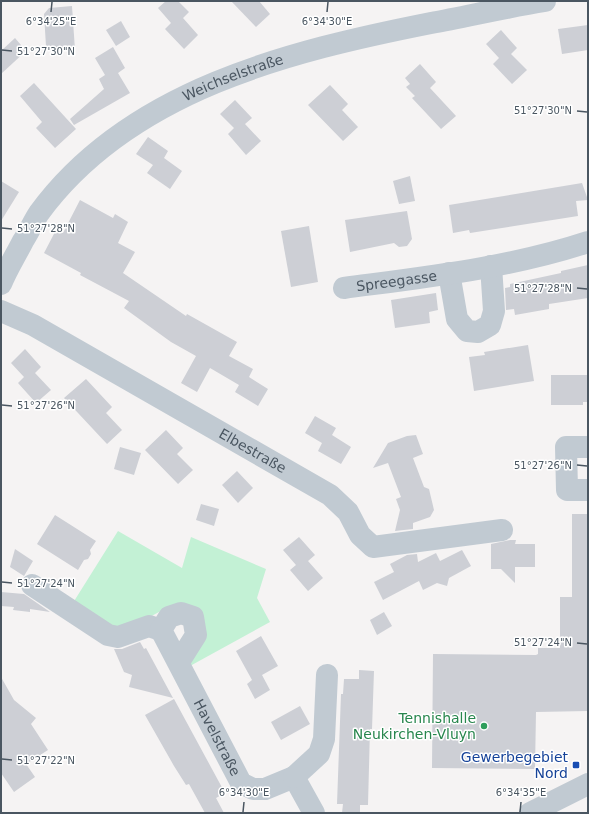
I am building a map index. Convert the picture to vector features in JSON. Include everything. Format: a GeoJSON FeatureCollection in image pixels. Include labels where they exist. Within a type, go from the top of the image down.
{"type":"FeatureCollection","features":[{"type":"Feature","properties":{"kind":"street","name":"Weichselstraße"},"geometry":{"type":"LineString","coordinates":[[1,284],[39,214],[74,173],[121,133],[167,105],[211,84],[276,61],[382,33],[545,1]]}},
{"type":"Feature","properties":{"kind":"street","name":"Spreegasse"},"geometry":{"type":"LineString","coordinates":[[344,288],[491,266],[548,255],[588,242]]}},
{"type":"Feature","properties":{"kind":"street","name":"Spreegasse"},"geometry":{"type":"LineString","coordinates":[[449,273],[457,319],[467,331],[478,332],[490,325],[494,311],[491,266]]}},
{"type":"Feature","properties":{"kind":"street","name":"Elbestraße"},"geometry":{"type":"LineString","coordinates":[[1,311],[33,325],[330,495],[348,512],[360,535],[373,547],[502,530]]}},
{"type":"Feature","properties":{"kind":"street"},"geometry":{"type":"LineString","coordinates":[[588,447],[566,447],[567,490],[588,490]]}},
{"type":"Feature","properties":{"kind":"street"},"geometry":{"type":"LineString","coordinates":[[32,585],[108,635],[118,637],[149,626],[161,630],[168,617],[181,613],[193,617],[196,635],[179,662]]}},
{"type":"Feature","properties":{"kind":"street","name":"Havelstraße"},"geometry":{"type":"LineString","coordinates":[[161,630],[241,783],[253,789],[265,789],[294,777],[319,754],[324,739],[326,675]]}},
{"type":"Feature","properties":{"kind":"street"},"geometry":{"type":"LineString","coordinates":[[294,777],[314,813]]}},
{"type":"Feature","properties":{"kind":"street"},"geometry":{"type":"LineString","coordinates":[[530,813],[588,784]]}},
{"type":"Feature","properties":{"kind":"green space"},"geometry":{"type":"Polygon","coordinates":[[[118,531],[182,568],[191,537],[266,569],[257,598],[270,622],[190,666],[191,658],[201,642],[170,606],[124,631],[71,606],[118,531]]]}},
{"type":"Feature","properties":{"kind":"building"},"geometry":{"type":"Polygon","coordinates":[[[166,1],[178,1],[189,12],[183,18],[198,35],[184,49],[165,29],[171,23],[158,8],[166,1]]]}},
{"type":"Feature","properties":{"kind":"building"},"geometry":{"type":"Polygon","coordinates":[[[231,1],[259,1],[270,14],[256,27],[231,1]]]}},
{"type":"Feature","properties":{"kind":"building"},"geometry":{"type":"Polygon","coordinates":[[[72,6],[75,50],[52,51],[46,46],[44,14],[49,8],[72,6]]]}},
{"type":"Feature","properties":{"kind":"building"},"geometry":{"type":"Polygon","coordinates":[[[121,21],[130,37],[116,46],[106,30],[121,21]]]}},
{"type":"Feature","properties":{"kind":"building"},"geometry":{"type":"Polygon","coordinates":[[[588,25],[588,50],[562,54],[558,29],[588,25]]]}},
{"type":"Feature","properties":{"kind":"building"},"geometry":{"type":"Polygon","coordinates":[[[501,30],[517,48],[511,54],[527,70],[512,84],[493,64],[499,58],[486,44],[501,30]]]}},
{"type":"Feature","properties":{"kind":"building"},"geometry":{"type":"Polygon","coordinates":[[[15,38],[26,51],[1,74],[1,51],[15,38]]]}},
{"type":"Feature","properties":{"kind":"building"},"geometry":{"type":"Polygon","coordinates":[[[113,47],[125,68],[118,73],[130,93],[74,125],[70,119],[104,89],[99,79],[105,75],[95,58],[113,47]]]}},
{"type":"Feature","properties":{"kind":"building"},"geometry":{"type":"Polygon","coordinates":[[[420,64],[436,82],[430,88],[456,116],[441,129],[412,98],[415,96],[406,87],[410,84],[405,78],[420,64]]]}},
{"type":"Feature","properties":{"kind":"building"},"geometry":{"type":"Polygon","coordinates":[[[34,83],[76,129],[55,148],[36,128],[42,122],[20,96],[34,83]]]}},
{"type":"Feature","properties":{"kind":"building"},"geometry":{"type":"Polygon","coordinates":[[[330,85],[348,104],[342,110],[358,127],[343,141],[308,105],[330,85]]]}},
{"type":"Feature","properties":{"kind":"building"},"geometry":{"type":"Polygon","coordinates":[[[235,100],[252,118],[245,124],[261,141],[246,155],[228,134],[234,128],[220,114],[235,100]]]}},
{"type":"Feature","properties":{"kind":"building"},"geometry":{"type":"Polygon","coordinates":[[[148,137],[168,151],[164,158],[182,171],[170,189],[147,173],[153,165],[136,154],[148,137]]]}},
{"type":"Feature","properties":{"kind":"building"},"geometry":{"type":"Polygon","coordinates":[[[410,176],[415,201],[399,204],[393,181],[410,176]]]}},
{"type":"Feature","properties":{"kind":"building"},"geometry":{"type":"Polygon","coordinates":[[[1,181],[19,192],[1,221],[1,181]]]}},
{"type":"Feature","properties":{"kind":"building"},"geometry":{"type":"Polygon","coordinates":[[[582,183],[588,200],[576,201],[578,216],[470,233],[469,230],[453,233],[449,205],[582,183]]]}},
{"type":"Feature","properties":{"kind":"building"},"geometry":{"type":"Polygon","coordinates":[[[80,200],[113,218],[115,214],[128,222],[118,243],[135,252],[123,273],[186,316],[187,314],[237,342],[229,356],[253,369],[249,377],[268,389],[258,406],[235,392],[239,385],[210,368],[197,392],[181,383],[196,356],[171,342],[124,308],[129,301],[80,275],[81,273],[44,253],[56,230],[63,233],[80,200]]]}},
{"type":"Feature","properties":{"kind":"building"},"geometry":{"type":"Polygon","coordinates":[[[407,211],[412,239],[407,246],[399,247],[394,243],[350,252],[345,220],[407,211]]]}},
{"type":"Feature","properties":{"kind":"building"},"geometry":{"type":"Polygon","coordinates":[[[309,226],[318,282],[291,287],[281,231],[309,226]]]}},
{"type":"Feature","properties":{"kind":"building"},"geometry":{"type":"Polygon","coordinates":[[[588,265],[588,298],[549,304],[549,309],[515,315],[514,309],[506,310],[505,288],[510,287],[510,284],[561,273],[561,271],[588,265]]]}},
{"type":"Feature","properties":{"kind":"building"},"geometry":{"type":"Polygon","coordinates":[[[436,293],[438,310],[429,312],[430,323],[395,328],[391,300],[436,293]]]}},
{"type":"Feature","properties":{"kind":"building"},"geometry":{"type":"Polygon","coordinates":[[[528,345],[534,381],[474,391],[469,357],[485,355],[484,352],[528,345]]]}},
{"type":"Feature","properties":{"kind":"building"},"geometry":{"type":"Polygon","coordinates":[[[25,349],[41,367],[35,373],[51,390],[36,403],[18,383],[24,377],[11,363],[25,349]]]}},
{"type":"Feature","properties":{"kind":"building"},"geometry":{"type":"Polygon","coordinates":[[[551,375],[588,375],[588,402],[583,402],[583,405],[551,405],[551,375]]]}},
{"type":"Feature","properties":{"kind":"building"},"geometry":{"type":"Polygon","coordinates":[[[86,379],[112,407],[106,413],[122,430],[107,444],[64,398],[86,379]]]}},
{"type":"Feature","properties":{"kind":"building"},"geometry":{"type":"Polygon","coordinates":[[[315,416],[336,428],[332,435],[351,447],[341,464],[318,451],[322,443],[305,433],[315,416]]]}},
{"type":"Feature","properties":{"kind":"building"},"geometry":{"type":"Polygon","coordinates":[[[166,430],[183,448],[177,454],[193,470],[178,484],[145,450],[166,430]]]}},
{"type":"Feature","properties":{"kind":"building"},"geometry":{"type":"Polygon","coordinates":[[[416,435],[423,454],[413,458],[424,487],[429,489],[434,510],[430,517],[413,523],[413,529],[395,531],[400,510],[396,499],[401,497],[388,463],[373,468],[388,443],[407,436],[416,435]]]}},
{"type":"Feature","properties":{"kind":"building"},"geometry":{"type":"Polygon","coordinates":[[[120,447],[141,453],[134,475],[114,469],[120,447]]]}},
{"type":"Feature","properties":{"kind":"building"},"geometry":{"type":"Polygon","coordinates":[[[237,471],[253,488],[238,503],[222,485],[237,471]]]}},
{"type":"Feature","properties":{"kind":"building"},"geometry":{"type":"Polygon","coordinates":[[[201,504],[219,509],[214,526],[196,520],[201,504]]]}},
{"type":"Feature","properties":{"kind":"building","name":"Tennishalle Neukirchen-Vluyn"},"geometry":{"type":"Polygon","coordinates":[[[572,514],[588,514],[588,711],[536,712],[535,769],[432,768],[433,654],[536,655],[538,654],[538,648],[560,648],[560,597],[572,597],[572,514]]]}},
{"type":"Feature","properties":{"kind":"building"},"geometry":{"type":"Polygon","coordinates":[[[55,515],[96,541],[90,550],[91,554],[88,559],[84,560],[78,570],[37,544],[55,515]]]}},
{"type":"Feature","properties":{"kind":"building"},"geometry":{"type":"Polygon","coordinates":[[[299,537],[315,555],[308,561],[323,578],[308,591],[290,570],[296,565],[283,550],[299,537]]]}},
{"type":"Feature","properties":{"kind":"building"},"geometry":{"type":"Polygon","coordinates":[[[516,540],[515,544],[535,544],[535,567],[515,567],[515,583],[501,569],[491,569],[491,544],[516,540]]]}},
{"type":"Feature","properties":{"kind":"building"},"geometry":{"type":"Polygon","coordinates":[[[15,549],[33,561],[24,576],[10,567],[15,549]]]}},
{"type":"Feature","properties":{"kind":"building"},"geometry":{"type":"Polygon","coordinates":[[[462,550],[471,566],[449,578],[447,586],[437,583],[423,590],[419,581],[383,600],[374,582],[394,572],[390,564],[407,555],[417,554],[418,562],[436,553],[440,561],[462,550]]]}},
{"type":"Feature","properties":{"kind":"building"},"geometry":{"type":"Polygon","coordinates":[[[1,592],[24,594],[50,612],[30,609],[30,612],[13,610],[14,607],[1,606],[1,592]]]}},
{"type":"Feature","properties":{"kind":"building"},"geometry":{"type":"Polygon","coordinates":[[[384,612],[392,626],[377,635],[370,620],[384,612]]]}},
{"type":"Feature","properties":{"kind":"building"},"geometry":{"type":"Polygon","coordinates":[[[261,636],[278,666],[262,675],[270,690],[255,699],[247,684],[252,680],[236,651],[261,636]]]}},
{"type":"Feature","properties":{"kind":"building"},"geometry":{"type":"Polygon","coordinates":[[[140,642],[144,649],[146,648],[173,698],[129,687],[132,675],[124,672],[114,649],[122,649],[140,642]]]}},
{"type":"Feature","properties":{"kind":"building"},"geometry":{"type":"Polygon","coordinates":[[[359,670],[374,671],[372,729],[370,729],[368,805],[360,805],[360,813],[342,813],[343,804],[337,804],[341,694],[343,694],[344,679],[359,679],[359,670]]]}},
{"type":"Feature","properties":{"kind":"building"},"geometry":{"type":"Polygon","coordinates":[[[1,677],[14,700],[36,718],[31,724],[48,750],[26,764],[35,777],[14,792],[1,773],[1,677]]]}},
{"type":"Feature","properties":{"kind":"building"},"geometry":{"type":"Polygon","coordinates":[[[174,699],[225,793],[216,798],[224,813],[205,813],[189,784],[186,785],[174,766],[145,715],[174,699]]]}},
{"type":"Feature","properties":{"kind":"building"},"geometry":{"type":"Polygon","coordinates":[[[300,706],[310,724],[281,740],[271,722],[300,706]]]}},
{"type":"Feature","properties":{"kind":"place","name":"Tennishalle Neukirchen-Vluyn"},"geometry":{"type":"Point","coordinates":[484,726]}},
{"type":"Feature","properties":{"kind":"place","name":"Gewerbegebiet Nord"},"geometry":{"type":"Point","coordinates":[576,765]}}]}
